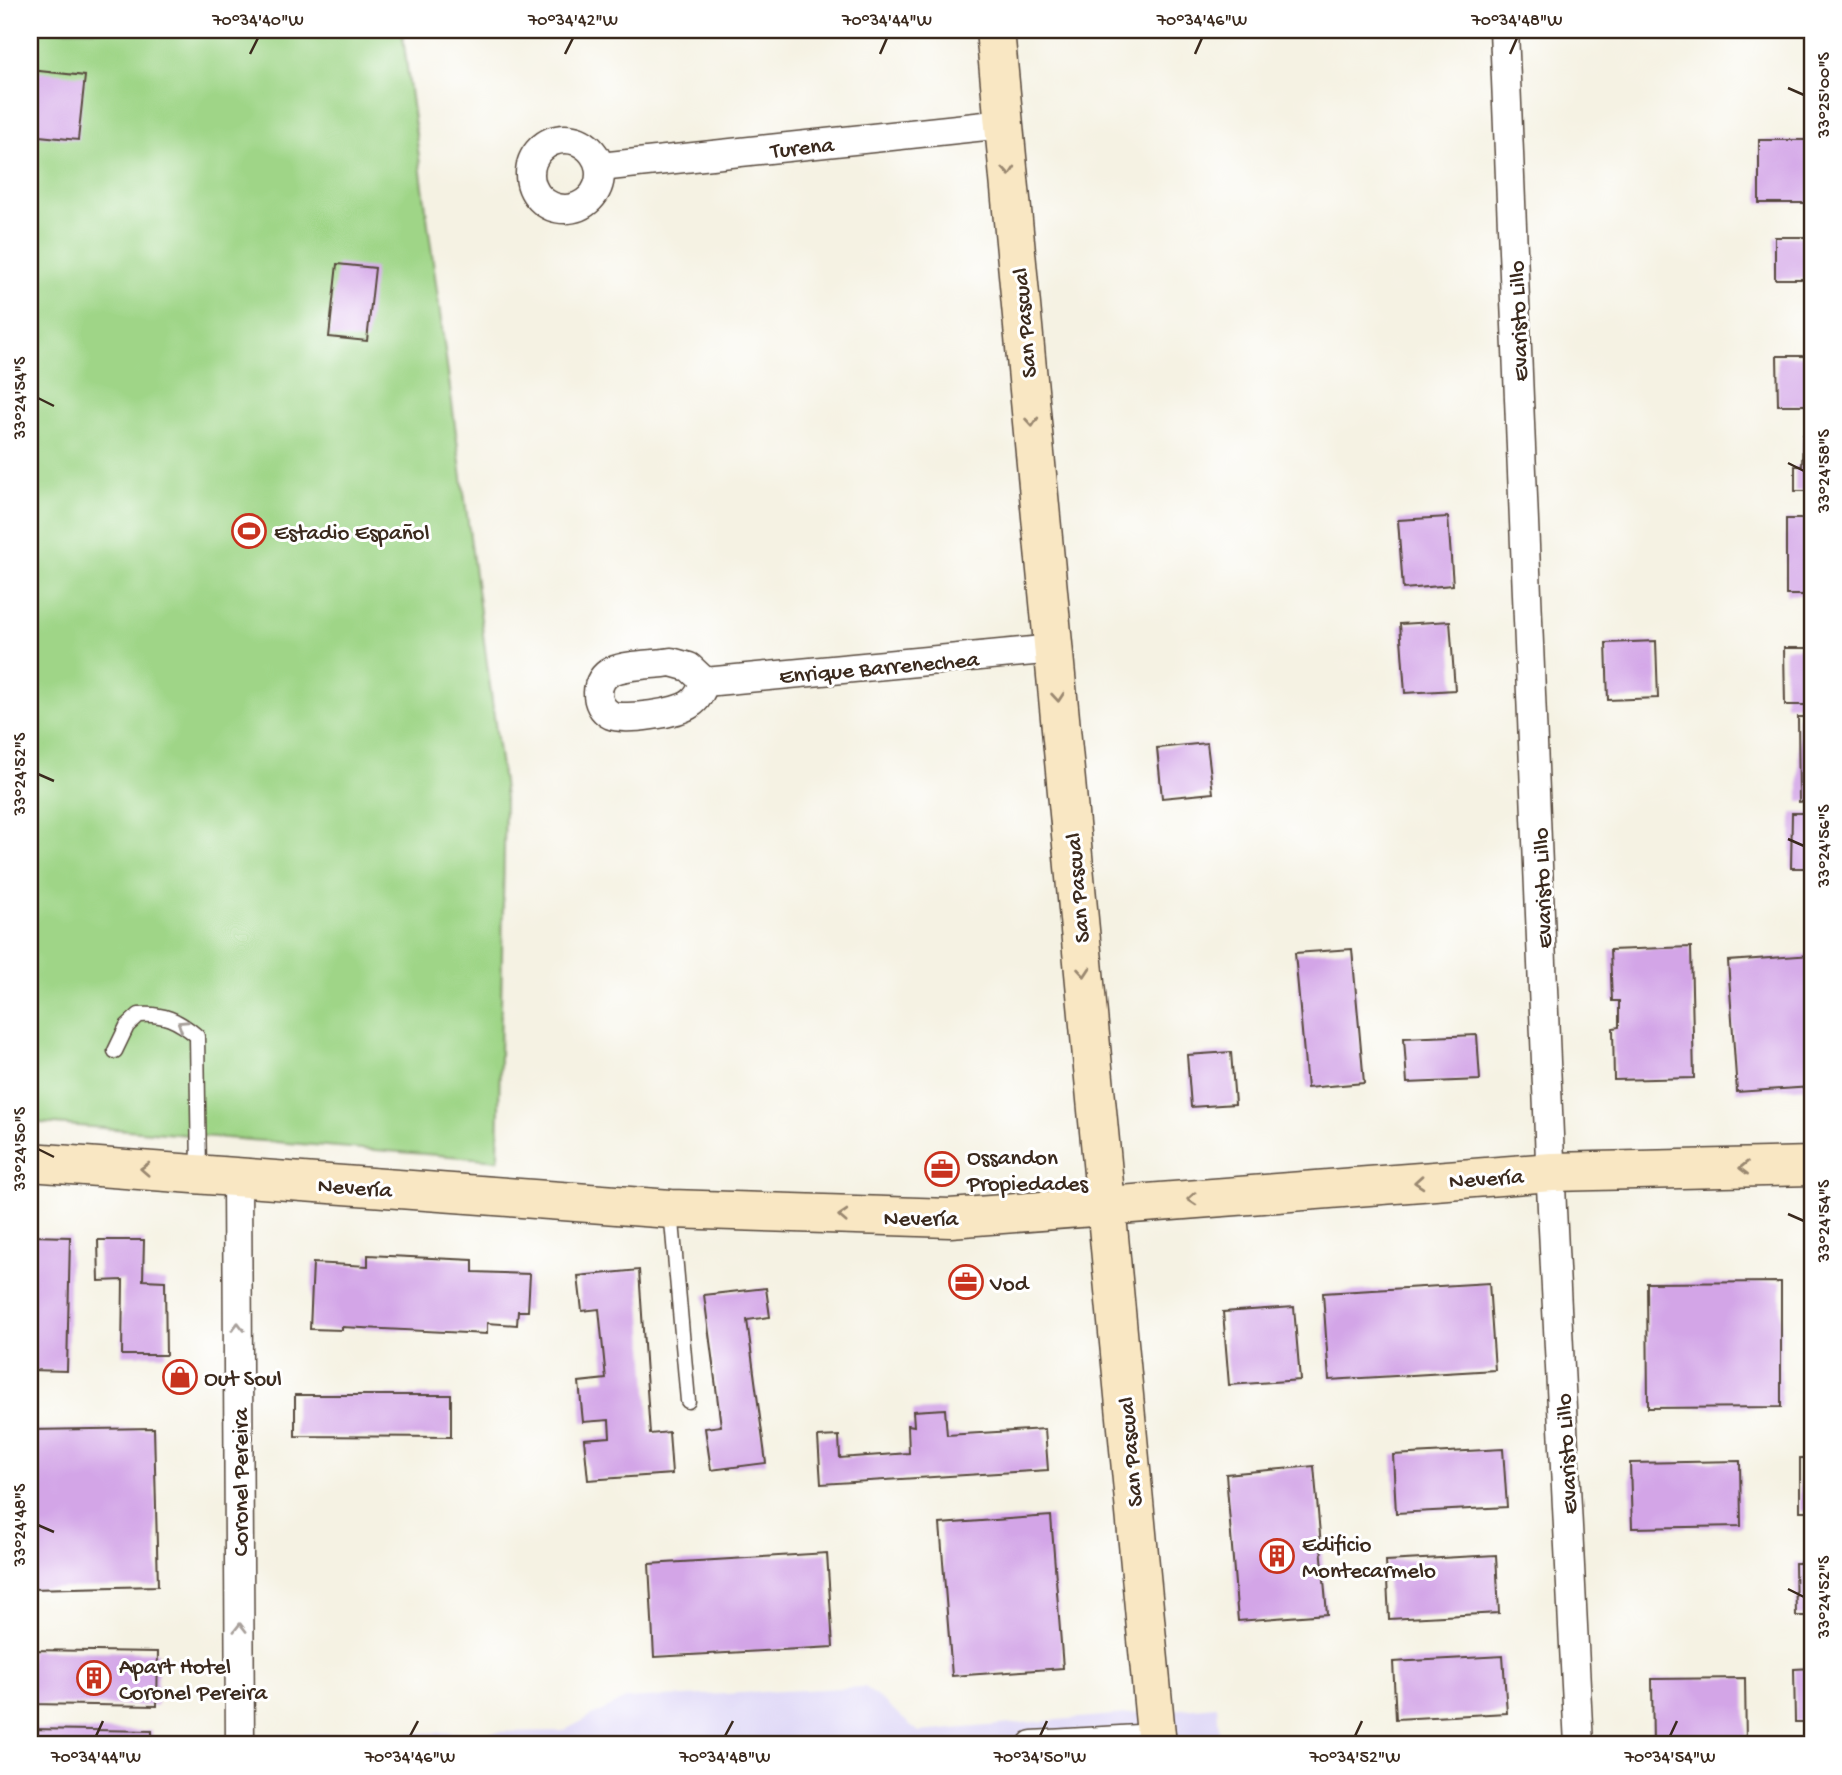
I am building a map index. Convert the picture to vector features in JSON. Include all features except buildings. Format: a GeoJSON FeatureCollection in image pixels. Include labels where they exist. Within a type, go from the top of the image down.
{"type":"FeatureCollection","features":[{"type":"Feature","properties":{"kind":"street","name":"San Pascual"},"geometry":{"type":"LineString","coordinates":[[995,30],[1157,1742]]}},
{"type":"Feature","properties":{"kind":"street","name":"Evaristo Lillo"},"geometry":{"type":"LineString","coordinates":[[1504,30],[1579,1745]]}},
{"type":"Feature","properties":{"kind":"street","name":"Turena"},"geometry":{"type":"LineString","coordinates":[[600,167],[1004,124]]}},
{"type":"Feature","properties":{"kind":"street","name":"Enrique Barrenechea"},"geometry":{"type":"LineString","coordinates":[[705,682],[1054,649]]}},
{"type":"Feature","properties":{"kind":"street","name":"Nevería"},"geometry":{"type":"LineString","coordinates":[[30,1162],[199,1172],[671,1209],[950,1218],[1552,1172],[1812,1166]]}},
{"type":"Feature","properties":{"kind":"street","name":"Coronel Pereira"},"geometry":{"type":"LineString","coordinates":[[237,1177],[240,1745]]}},
{"type":"Feature","properties":{"kind":"street"},"geometry":{"type":"LineString","coordinates":[[1032,1745],[1157,1742]]}},
{"type":"Feature","properties":{"kind":"lane"},"geometry":{"type":"LineString","coordinates":[[115,1051],[127,1026],[139,1015],[157,1013],[180,1022],[197,1036],[199,1172]]}},
{"type":"Feature","properties":{"kind":"lane"},"geometry":{"type":"LineString","coordinates":[[671,1209],[688,1401]]}},
{"type":"Feature","properties":{"kind":"shaded area"},"geometry":{"type":"Polygon","coordinates":[[[865,1687],[919,1732],[1217,1706],[1220,1745],[183,1745],[183,1736],[563,1731],[625,1699],[865,1687]]]}},
{"type":"Feature","properties":{"kind":"green space","name":"Estadio Español"},"geometry":{"type":"Polygon","coordinates":[[[30,30],[402,30],[505,798],[498,1160],[30,1122],[30,30]]]}},
{"type":"Feature","properties":{"kind":"place","name":"Estadio Español"},"geometry":{"type":"Point","coordinates":[249,531]}},
{"type":"Feature","properties":{"kind":"place","name":"Ossandon Propiedades"},"geometry":{"type":"Point","coordinates":[942,1169]}},
{"type":"Feature","properties":{"kind":"place","name":"Vod"},"geometry":{"type":"Point","coordinates":[966,1282]}},
{"type":"Feature","properties":{"kind":"place","name":"Out Soul"},"geometry":{"type":"Point","coordinates":[180,1377]}},
{"type":"Feature","properties":{"kind":"place","name":"Edificio Montecarmelo"},"geometry":{"type":"Point","coordinates":[1277,1556]}},
{"type":"Feature","properties":{"kind":"place","name":"Apart Hotel Coronel Pereira"},"geometry":{"type":"Point","coordinates":[94,1678]}}]}
